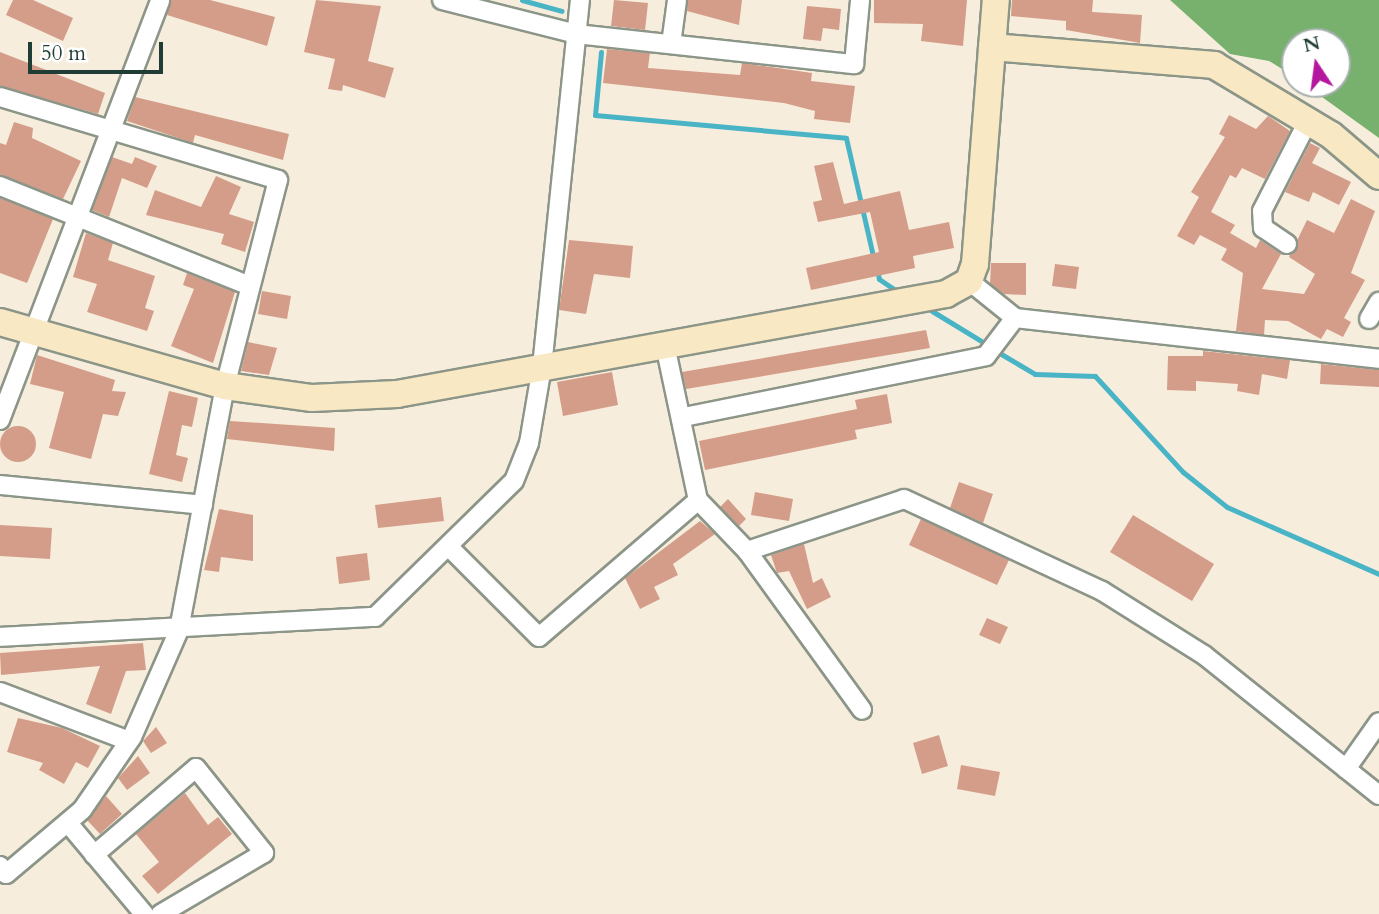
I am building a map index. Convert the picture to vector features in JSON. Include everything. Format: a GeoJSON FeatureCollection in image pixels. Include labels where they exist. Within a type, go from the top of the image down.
{"type":"FeatureCollection","features":[{"type":"Feature","properties":{"kind":"street"},"geometry":{"type":"LineString","coordinates":[[0,420],[37,333],[107,132],[160,0]]}},
{"type":"Feature","properties":{"kind":"street"},"geometry":{"type":"LineString","coordinates":[[442,0],[576,34],[855,64],[860,0]]}},
{"type":"Feature","properties":{"kind":"street"},"geometry":{"type":"LineString","coordinates":[[0,637],[179,630],[375,617],[514,481],[529,443],[542,367],[580,0]]}},
{"type":"Feature","properties":{"kind":"street"},"geometry":{"type":"LineString","coordinates":[[671,44],[677,0]]}},
{"type":"Feature","properties":{"kind":"street"},"geometry":{"type":"LineString","coordinates":[[969,281],[996,0]]}},
{"type":"Feature","properties":{"kind":"street"},"geometry":{"type":"LineString","coordinates":[[992,47],[1214,65],[1308,121],[1379,176]]}},
{"type":"Feature","properties":{"kind":"street"},"geometry":{"type":"LineString","coordinates":[[0,97],[107,132],[278,180],[225,386],[179,630],[129,741],[68,823],[6,874],[0,866]]}},
{"type":"Feature","properties":{"kind":"street"},"geometry":{"type":"LineString","coordinates":[[1287,244],[1263,228],[1262,211],[1308,121]]}},
{"type":"Feature","properties":{"kind":"street"},"geometry":{"type":"LineString","coordinates":[[0,186],[250,286]]}},
{"type":"Feature","properties":{"kind":"street"},"geometry":{"type":"LineString","coordinates":[[969,281],[1015,318],[1379,359]]}},
{"type":"Feature","properties":{"kind":"street"},"geometry":{"type":"LineString","coordinates":[[0,322],[225,386],[312,398],[397,394],[946,294],[969,281]]}},
{"type":"Feature","properties":{"kind":"street"},"geometry":{"type":"LineString","coordinates":[[1369,319],[1379,302]]}},
{"type":"Feature","properties":{"kind":"street"},"geometry":{"type":"LineString","coordinates":[[684,417],[986,356],[1015,318]]}},
{"type":"Feature","properties":{"kind":"street"},"geometry":{"type":"LineString","coordinates":[[665,345],[684,417],[698,500],[747,551],[862,710]]}},
{"type":"Feature","properties":{"kind":"street"},"geometry":{"type":"LineString","coordinates":[[0,485],[203,505]]}},
{"type":"Feature","properties":{"kind":"street"},"geometry":{"type":"LineString","coordinates":[[747,551],[904,499],[1102,592],[1204,655],[1379,795]]}},
{"type":"Feature","properties":{"kind":"street"},"geometry":{"type":"LineString","coordinates":[[449,547],[539,637],[698,500]]}},
{"type":"Feature","properties":{"kind":"street"},"geometry":{"type":"LineString","coordinates":[[0,692],[129,741]]}},
{"type":"Feature","properties":{"kind":"street"},"geometry":{"type":"LineString","coordinates":[[1346,769],[1379,722]]}},
{"type":"Feature","properties":{"kind":"street"},"geometry":{"type":"LineString","coordinates":[[94,855],[196,768],[264,853],[161,914]]}},
{"type":"Feature","properties":{"kind":"street"},"geometry":{"type":"LineString","coordinates":[[68,823],[144,914]]}},
{"type":"Feature","properties":{"kind":"green space"},"geometry":{"type":"Polygon","coordinates":[[[1170,0],[1379,0],[1379,138],[1323,98],[1351,98],[1351,28],[1281,28],[1281,68],[1269,61],[1230,54],[1170,0]]]}},
{"type":"Feature","properties":{"kind":"building"},"geometry":{"type":"Polygon","coordinates":[[[13,0],[33,0],[73,18],[63,41],[6,15],[13,0]]]}},
{"type":"Feature","properties":{"kind":"building"},"geometry":{"type":"Polygon","coordinates":[[[171,0],[210,0],[275,17],[267,46],[167,15],[171,0]]]}},
{"type":"Feature","properties":{"kind":"building"},"geometry":{"type":"Polygon","coordinates":[[[316,0],[381,6],[368,61],[394,68],[385,98],[343,85],[342,91],[328,89],[335,59],[304,52],[316,0]]]}},
{"type":"Feature","properties":{"kind":"building"},"geometry":{"type":"Polygon","coordinates":[[[614,0],[648,3],[645,30],[611,26],[614,0]]]}},
{"type":"Feature","properties":{"kind":"building"},"geometry":{"type":"Polygon","coordinates":[[[688,0],[742,0],[739,25],[687,11],[688,0]]]}},
{"type":"Feature","properties":{"kind":"building"},"geometry":{"type":"Polygon","coordinates":[[[874,0],[967,0],[963,46],[921,41],[923,24],[874,23],[874,0]]]}},
{"type":"Feature","properties":{"kind":"building"},"geometry":{"type":"Polygon","coordinates":[[[1012,0],[1093,0],[1092,12],[1142,15],[1140,43],[1066,30],[1066,21],[1011,16],[1012,0]]]}},
{"type":"Feature","properties":{"kind":"building"},"geometry":{"type":"Polygon","coordinates":[[[807,6],[841,9],[839,30],[823,28],[821,41],[803,39],[807,6]]]}},
{"type":"Feature","properties":{"kind":"building"},"geometry":{"type":"Polygon","coordinates":[[[607,49],[650,53],[648,68],[740,75],[742,63],[812,73],[811,81],[855,86],[850,123],[814,119],[815,111],[784,103],[603,83],[607,49]]]}},
{"type":"Feature","properties":{"kind":"building"},"geometry":{"type":"Polygon","coordinates":[[[0,52],[105,93],[98,114],[0,86],[0,52]]]}},
{"type":"Feature","properties":{"kind":"building"},"geometry":{"type":"Polygon","coordinates":[[[135,97],[289,134],[283,160],[195,135],[193,143],[127,121],[135,97]]]}},
{"type":"Feature","properties":{"kind":"building"},"geometry":{"type":"Polygon","coordinates":[[[1229,115],[1256,129],[1268,116],[1290,131],[1265,179],[1242,168],[1236,178],[1230,175],[1211,212],[1235,225],[1230,233],[1256,248],[1260,240],[1281,254],[1262,289],[1304,294],[1315,274],[1289,257],[1307,220],[1334,233],[1351,199],[1375,211],[1351,273],[1365,280],[1344,318],[1351,322],[1343,337],[1327,329],[1321,339],[1288,321],[1265,320],[1264,335],[1236,331],[1243,273],[1221,260],[1227,249],[1200,235],[1194,245],[1177,236],[1199,197],[1191,192],[1225,137],[1219,134],[1229,115]]]}},
{"type":"Feature","properties":{"kind":"building"},"geometry":{"type":"Polygon","coordinates":[[[14,122],[33,128],[32,138],[81,161],[63,199],[0,175],[0,143],[6,145],[14,122]]]}},
{"type":"Feature","properties":{"kind":"building"},"geometry":{"type":"Polygon","coordinates":[[[1310,143],[1320,148],[1312,163],[1351,182],[1339,205],[1313,192],[1309,202],[1285,192],[1310,143]]]}},
{"type":"Feature","properties":{"kind":"building"},"geometry":{"type":"Polygon","coordinates":[[[112,157],[132,164],[135,157],[157,166],[147,188],[122,178],[109,217],[92,210],[112,157]]]}},
{"type":"Feature","properties":{"kind":"building"},"geometry":{"type":"Polygon","coordinates":[[[833,162],[844,204],[900,191],[909,230],[949,222],[954,248],[913,256],[915,268],[811,290],[806,268],[879,252],[870,212],[818,222],[813,202],[822,200],[814,166],[833,162]]]}},
{"type":"Feature","properties":{"kind":"building"},"geometry":{"type":"Polygon","coordinates":[[[216,176],[241,187],[229,214],[254,222],[245,252],[221,244],[224,234],[146,215],[155,190],[201,207],[216,176]]]}},
{"type":"Feature","properties":{"kind":"building"},"geometry":{"type":"Polygon","coordinates":[[[0,198],[53,219],[27,283],[0,273],[0,198]]]}},
{"type":"Feature","properties":{"kind":"building"},"geometry":{"type":"Polygon","coordinates":[[[86,233],[113,243],[108,260],[155,276],[145,308],[154,311],[147,331],[87,312],[97,284],[73,277],[86,233]]]}},
{"type":"Feature","properties":{"kind":"building"},"geometry":{"type":"Polygon","coordinates":[[[569,240],[633,246],[630,278],[594,274],[586,314],[559,310],[569,240]]]}},
{"type":"Feature","properties":{"kind":"building"},"geometry":{"type":"Polygon","coordinates":[[[991,263],[1026,263],[1026,295],[1004,294],[990,284],[991,263]]]}},
{"type":"Feature","properties":{"kind":"building"},"geometry":{"type":"Polygon","coordinates":[[[1055,264],[1079,267],[1076,289],[1052,286],[1055,264]]]}},
{"type":"Feature","properties":{"kind":"building"},"geometry":{"type":"Polygon","coordinates":[[[187,273],[235,292],[213,363],[171,346],[194,289],[183,285],[187,273]]]}},
{"type":"Feature","properties":{"kind":"building"},"geometry":{"type":"Polygon","coordinates":[[[262,291],[291,296],[287,319],[258,314],[262,291]]]}},
{"type":"Feature","properties":{"kind":"building"},"geometry":{"type":"Polygon","coordinates":[[[926,330],[930,348],[686,389],[682,372],[926,330]]]}},
{"type":"Feature","properties":{"kind":"building"},"geometry":{"type":"Polygon","coordinates":[[[248,342],[277,348],[269,375],[241,371],[248,342]]]}},
{"type":"Feature","properties":{"kind":"building"},"geometry":{"type":"Polygon","coordinates":[[[1203,351],[1290,360],[1287,379],[1262,374],[1259,395],[1237,391],[1238,384],[1196,381],[1196,391],[1167,390],[1168,356],[1203,356],[1203,351]]]}},
{"type":"Feature","properties":{"kind":"building"},"geometry":{"type":"Polygon","coordinates":[[[37,355],[115,380],[112,391],[126,392],[118,416],[103,414],[91,459],[49,448],[64,392],[30,384],[37,355]]]}},
{"type":"Feature","properties":{"kind":"building"},"geometry":{"type":"Polygon","coordinates":[[[1321,364],[1379,370],[1379,387],[1320,384],[1321,364]]]}},
{"type":"Feature","properties":{"kind":"building"},"geometry":{"type":"Polygon","coordinates":[[[612,372],[618,405],[563,416],[557,382],[612,372]]]}},
{"type":"Feature","properties":{"kind":"building"},"geometry":{"type":"Polygon","coordinates":[[[169,391],[198,398],[192,427],[182,425],[176,455],[188,458],[182,482],[149,474],[169,391]]]}},
{"type":"Feature","properties":{"kind":"building"},"geometry":{"type":"Polygon","coordinates":[[[887,394],[892,423],[855,430],[857,439],[705,470],[699,441],[857,409],[855,400],[887,394]]]}},
{"type":"Feature","properties":{"kind":"building"},"geometry":{"type":"Polygon","coordinates":[[[230,421],[335,428],[334,451],[227,439],[230,421]]]}},
{"type":"Feature","properties":{"kind":"building"},"geometry":{"type":"Polygon","coordinates":[[[18,426],[30,432],[36,444],[30,456],[18,462],[6,456],[0,444],[6,432],[18,426]]]}},
{"type":"Feature","properties":{"kind":"building"},"geometry":{"type":"Polygon","coordinates":[[[959,482],[993,494],[983,523],[950,508],[959,482]]]}},
{"type":"Feature","properties":{"kind":"building"},"geometry":{"type":"Polygon","coordinates":[[[755,492],[793,499],[789,521],[751,515],[755,492]]]}},
{"type":"Feature","properties":{"kind":"building"},"geometry":{"type":"Polygon","coordinates":[[[441,497],[444,521],[378,528],[375,505],[441,497]]]}},
{"type":"Feature","properties":{"kind":"building"},"geometry":{"type":"Polygon","coordinates":[[[728,499],[746,519],[739,526],[720,507],[728,499]]]}},
{"type":"Feature","properties":{"kind":"building"},"geometry":{"type":"Polygon","coordinates":[[[219,509],[253,515],[253,561],[221,557],[219,572],[204,570],[219,509]]]}},
{"type":"Feature","properties":{"kind":"building"},"geometry":{"type":"Polygon","coordinates":[[[1133,515],[1214,564],[1192,601],[1110,552],[1133,515]]]}},
{"type":"Feature","properties":{"kind":"building"},"geometry":{"type":"Polygon","coordinates":[[[921,519],[1009,560],[997,585],[909,545],[921,519]]]}},
{"type":"Feature","properties":{"kind":"building"},"geometry":{"type":"Polygon","coordinates":[[[700,521],[715,534],[673,564],[678,575],[654,587],[660,599],[640,609],[625,578],[700,521]]]}},
{"type":"Feature","properties":{"kind":"building"},"geometry":{"type":"Polygon","coordinates":[[[0,525],[52,528],[50,559],[0,556],[0,525]]]}},
{"type":"Feature","properties":{"kind":"building"},"geometry":{"type":"Polygon","coordinates":[[[804,544],[813,583],[822,578],[831,597],[807,609],[789,571],[777,573],[771,555],[804,544]]]}},
{"type":"Feature","properties":{"kind":"building"},"geometry":{"type":"Polygon","coordinates":[[[367,553],[370,580],[339,584],[336,557],[367,553]]]}},
{"type":"Feature","properties":{"kind":"building"},"geometry":{"type":"Polygon","coordinates":[[[987,618],[1008,627],[1000,644],[979,635],[987,618]]]}},
{"type":"Feature","properties":{"kind":"building"},"geometry":{"type":"Polygon","coordinates":[[[143,643],[146,670],[126,671],[111,714],[86,704],[100,666],[1,675],[0,653],[143,643]]]}},
{"type":"Feature","properties":{"kind":"building"},"geometry":{"type":"Polygon","coordinates":[[[18,718],[62,728],[100,746],[88,768],[76,762],[64,784],[39,770],[43,763],[7,752],[18,718]]]}},
{"type":"Feature","properties":{"kind":"building"},"geometry":{"type":"Polygon","coordinates":[[[156,727],[167,743],[151,753],[143,741],[156,727]]]}},
{"type":"Feature","properties":{"kind":"building"},"geometry":{"type":"Polygon","coordinates":[[[939,735],[948,766],[922,774],[913,743],[939,735]]]}},
{"type":"Feature","properties":{"kind":"building"},"geometry":{"type":"Polygon","coordinates":[[[138,756],[150,773],[127,790],[118,778],[138,756]]]}},
{"type":"Feature","properties":{"kind":"building"},"geometry":{"type":"Polygon","coordinates":[[[961,765],[1000,772],[995,796],[957,789],[961,765]]]}},
{"type":"Feature","properties":{"kind":"building"},"geometry":{"type":"Polygon","coordinates":[[[185,793],[208,825],[218,817],[232,834],[158,894],[142,876],[159,862],[136,834],[185,793]]]}},
{"type":"Feature","properties":{"kind":"building"},"geometry":{"type":"Polygon","coordinates":[[[106,796],[122,814],[100,834],[87,820],[106,796]]]}},
{"type":"Feature","properties":{"kind":"waterway"},"geometry":{"type":"LineString","coordinates":[[522,0],[562,11]]}},
{"type":"Feature","properties":{"kind":"waterway"},"geometry":{"type":"LineString","coordinates":[[601,52],[595,115],[846,138],[874,260]]}},
{"type":"Feature","properties":{"kind":"waterway"},"geometry":{"type":"LineString","coordinates":[[877,269],[879,279],[894,289]]}},
{"type":"Feature","properties":{"kind":"waterway"},"geometry":{"type":"LineString","coordinates":[[932,311],[988,345]]}},
{"type":"Feature","properties":{"kind":"waterway"},"geometry":{"type":"LineString","coordinates":[[996,351],[1035,374],[1095,376],[1183,472],[1227,507],[1379,574]]}}]}
